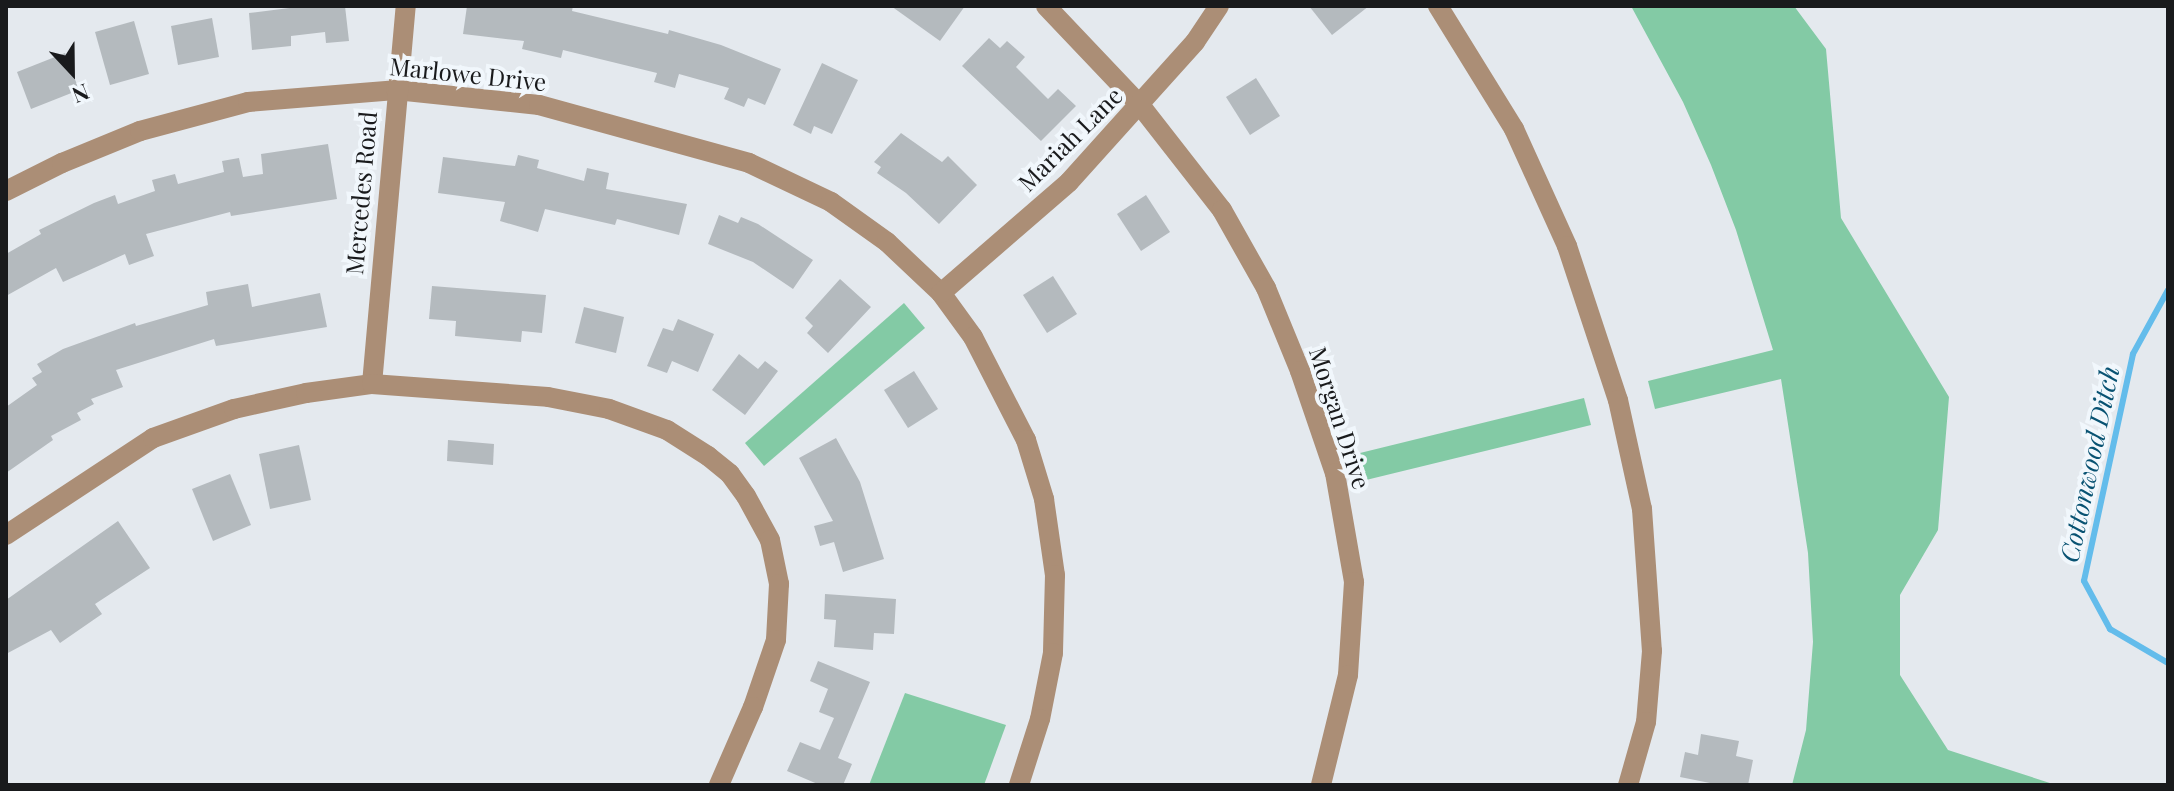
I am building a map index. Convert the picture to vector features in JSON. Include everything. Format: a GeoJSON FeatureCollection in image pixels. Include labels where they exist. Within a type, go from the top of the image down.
{"type":"FeatureCollection","features":[{"type":"Feature","properties":{"kind":"street","name":"Mercedes Road"},"geometry":{"type":"LineString","coordinates":[[372,384],[396,90],[406,6]]}},
{"type":"Feature","properties":{"kind":"street","name":"Morgan Drive"},"geometry":{"type":"LineString","coordinates":[[1046,6],[1140,105],[1222,210],[1266,288],[1300,371],[1335,473],[1354,582],[1348,675],[1328,769],[1321,785]]}},
{"type":"Feature","properties":{"kind":"street","name":"Mariah Lane"},"geometry":{"type":"LineString","coordinates":[[941,293],[1069,182],[1195,42],[1219,6]]}},
{"type":"Feature","properties":{"kind":"street"},"geometry":{"type":"LineString","coordinates":[[1438,6],[1514,129],[1556,220],[1618,400],[1642,509],[1652,651],[1646,722],[1628,785]]}},
{"type":"Feature","properties":{"kind":"street","name":"Marlowe Drive"},"geometry":{"type":"LineString","coordinates":[[6,191],[62,163],[140,131],[248,102],[396,90],[539,105],[749,163],[831,202],[887,242],[941,293],[973,337],[1000,384],[1026,440],[1044,499],[1055,575],[1053,653],[1040,719],[1019,785]]}},
{"type":"Feature","properties":{"kind":"street"},"geometry":{"type":"LineString","coordinates":[[6,535],[153,438],[234,409],[306,393],[372,384],[548,397],[609,409],[667,430],[730,474],[770,540],[779,584],[776,640],[753,707],[719,785]]}},
{"type":"Feature","properties":{"kind":"green space"},"geometry":{"type":"Polygon","coordinates":[[[1631,6],[1794,6],[1826,49],[1841,218],[1949,397],[1938,530],[1900,595],[1900,675],[1948,750],[2056,785],[1792,785],[1806,730],[1813,642],[1808,553],[1781,379],[1655,409],[1648,381],[1773,350],[1736,230],[1711,165],[1683,102],[1631,6]]]}},
{"type":"Feature","properties":{"kind":"green space"},"geometry":{"type":"Polygon","coordinates":[[[904,303],[925,328],[764,466],[745,443],[904,303]]]}},
{"type":"Feature","properties":{"kind":"green space"},"geometry":{"type":"Polygon","coordinates":[[[1584,398],[1591,425],[1366,480],[1360,453],[1584,398]]]}},
{"type":"Feature","properties":{"kind":"green space"},"geometry":{"type":"Polygon","coordinates":[[[905,693],[1006,725],[984,785],[869,785],[905,693]]]}},
{"type":"Feature","properties":{"kind":"building"},"geometry":{"type":"Polygon","coordinates":[[[305,6],[345,6],[349,41],[326,43],[325,32],[291,36],[291,46],[252,50],[249,13],[305,6]]]}},
{"type":"Feature","properties":{"kind":"building"},"geometry":{"type":"Polygon","coordinates":[[[467,6],[573,6],[572,11],[668,34],[669,30],[721,45],[781,69],[765,105],[748,98],[744,107],[724,99],[729,88],[679,74],[675,88],[654,82],[657,73],[563,50],[561,58],[522,49],[524,41],[463,34],[467,6]]]}},
{"type":"Feature","properties":{"kind":"building"},"geometry":{"type":"Polygon","coordinates":[[[891,6],[965,6],[940,41],[891,6]]]}},
{"type":"Feature","properties":{"kind":"building"},"geometry":{"type":"Polygon","coordinates":[[[1309,6],[1369,6],[1332,35],[1309,6]]]}},
{"type":"Feature","properties":{"kind":"building"},"geometry":{"type":"Polygon","coordinates":[[[212,18],[219,57],[178,65],[171,26],[212,18]]]}},
{"type":"Feature","properties":{"kind":"building"},"geometry":{"type":"Polygon","coordinates":[[[134,21],[149,74],[110,85],[95,32],[134,21]]]}},
{"type":"Feature","properties":{"kind":"building"},"geometry":{"type":"Polygon","coordinates":[[[989,38],[1000,48],[1007,41],[1025,57],[1016,67],[1048,99],[1058,89],[1076,106],[1041,141],[962,66],[989,38]]]}},
{"type":"Feature","properties":{"kind":"building"},"geometry":{"type":"Polygon","coordinates":[[[65,53],[79,90],[31,109],[17,72],[65,53]]]}},
{"type":"Feature","properties":{"kind":"building"},"geometry":{"type":"Polygon","coordinates":[[[822,63],[858,80],[832,134],[814,126],[811,134],[793,125],[822,63]]]}},
{"type":"Feature","properties":{"kind":"building"},"geometry":{"type":"Polygon","coordinates":[[[1256,78],[1280,116],[1250,135],[1226,97],[1256,78]]]}},
{"type":"Feature","properties":{"kind":"building"},"geometry":{"type":"Polygon","coordinates":[[[901,133],[942,162],[948,156],[977,185],[939,224],[906,193],[877,173],[881,167],[874,162],[901,133]]]}},
{"type":"Feature","properties":{"kind":"building"},"geometry":{"type":"Polygon","coordinates":[[[328,144],[337,199],[231,216],[230,212],[146,234],[154,256],[129,265],[125,254],[63,282],[56,268],[6,296],[6,254],[41,234],[39,230],[94,203],[115,195],[118,204],[155,191],[152,180],[175,174],[178,184],[224,172],[222,161],[239,158],[243,177],[263,174],[261,154],[328,144]]]}},
{"type":"Feature","properties":{"kind":"building"},"geometry":{"type":"Polygon","coordinates":[[[518,155],[539,160],[537,168],[584,181],[587,168],[609,173],[606,189],[687,204],[679,235],[617,219],[615,225],[545,209],[538,232],[500,221],[505,202],[438,193],[443,157],[515,166],[518,155]]]}},
{"type":"Feature","properties":{"kind":"building"},"geometry":{"type":"Polygon","coordinates":[[[1146,195],[1170,232],[1141,251],[1117,214],[1146,195]]]}},
{"type":"Feature","properties":{"kind":"building"},"geometry":{"type":"Polygon","coordinates":[[[719,215],[738,223],[741,217],[758,224],[813,260],[793,289],[753,262],[708,244],[719,215]]]}},
{"type":"Feature","properties":{"kind":"building"},"geometry":{"type":"Polygon","coordinates":[[[1053,276],[1077,314],[1047,333],[1023,295],[1053,276]]]}},
{"type":"Feature","properties":{"kind":"building"},"geometry":{"type":"Polygon","coordinates":[[[840,279],[871,307],[828,353],[807,333],[813,326],[805,318],[840,279]]]}},
{"type":"Feature","properties":{"kind":"building"},"geometry":{"type":"Polygon","coordinates":[[[248,284],[252,307],[320,293],[327,327],[216,346],[214,339],[116,370],[123,387],[91,399],[94,404],[77,413],[81,420],[51,436],[53,440],[6,473],[6,407],[37,385],[32,378],[42,372],[37,364],[63,349],[135,323],[136,326],[208,305],[206,292],[248,284]]]}},
{"type":"Feature","properties":{"kind":"building"},"geometry":{"type":"Polygon","coordinates":[[[432,286],[546,295],[542,333],[522,331],[521,342],[455,336],[456,321],[429,319],[432,286]]]}},
{"type":"Feature","properties":{"kind":"building"},"geometry":{"type":"Polygon","coordinates":[[[584,307],[624,317],[616,353],[575,343],[584,307]]]}},
{"type":"Feature","properties":{"kind":"building"},"geometry":{"type":"Polygon","coordinates":[[[678,319],[714,334],[698,372],[672,361],[667,373],[647,366],[663,328],[673,331],[678,319]]]}},
{"type":"Feature","properties":{"kind":"building"},"geometry":{"type":"Polygon","coordinates":[[[739,354],[758,369],[765,361],[778,371],[745,415],[712,390],[739,354]]]}},
{"type":"Feature","properties":{"kind":"building"},"geometry":{"type":"Polygon","coordinates":[[[914,371],[938,409],[908,428],[884,390],[914,371]]]}},
{"type":"Feature","properties":{"kind":"building"},"geometry":{"type":"Polygon","coordinates":[[[836,438],[860,482],[884,559],[843,572],[834,542],[820,546],[814,526],[833,521],[799,458],[836,438]]]}},
{"type":"Feature","properties":{"kind":"building"},"geometry":{"type":"Polygon","coordinates":[[[448,440],[494,444],[493,465],[447,461],[448,440]]]}},
{"type":"Feature","properties":{"kind":"building"},"geometry":{"type":"Polygon","coordinates":[[[299,445],[311,500],[270,509],[259,454],[299,445]]]}},
{"type":"Feature","properties":{"kind":"building"},"geometry":{"type":"Polygon","coordinates":[[[230,474],[251,525],[213,541],[192,489],[230,474]]]}},
{"type":"Feature","properties":{"kind":"building"},"geometry":{"type":"Polygon","coordinates":[[[118,521],[150,568],[95,604],[102,614],[60,643],[51,630],[6,654],[6,600],[118,521]]]}},
{"type":"Feature","properties":{"kind":"building"},"geometry":{"type":"Polygon","coordinates":[[[825,594],[896,599],[894,634],[874,633],[873,650],[834,647],[836,620],[824,619],[825,594]]]}},
{"type":"Feature","properties":{"kind":"building"},"geometry":{"type":"Polygon","coordinates":[[[818,661],[870,682],[838,758],[852,764],[843,785],[820,785],[787,771],[800,742],[820,750],[834,718],[819,712],[828,689],[810,681],[818,661]]]}},
{"type":"Feature","properties":{"kind":"building"},"geometry":{"type":"Polygon","coordinates":[[[1701,734],[1739,741],[1736,756],[1753,760],[1748,785],[1720,785],[1680,777],[1685,752],[1698,755],[1701,734]]]}},
{"type":"Feature","properties":{"kind":"waterway","name":"Cottonwood Ditch"},"geometry":{"type":"LineString","coordinates":[[2168,290],[2133,354],[2084,581],[2110,629],[2168,663]]}}]}
